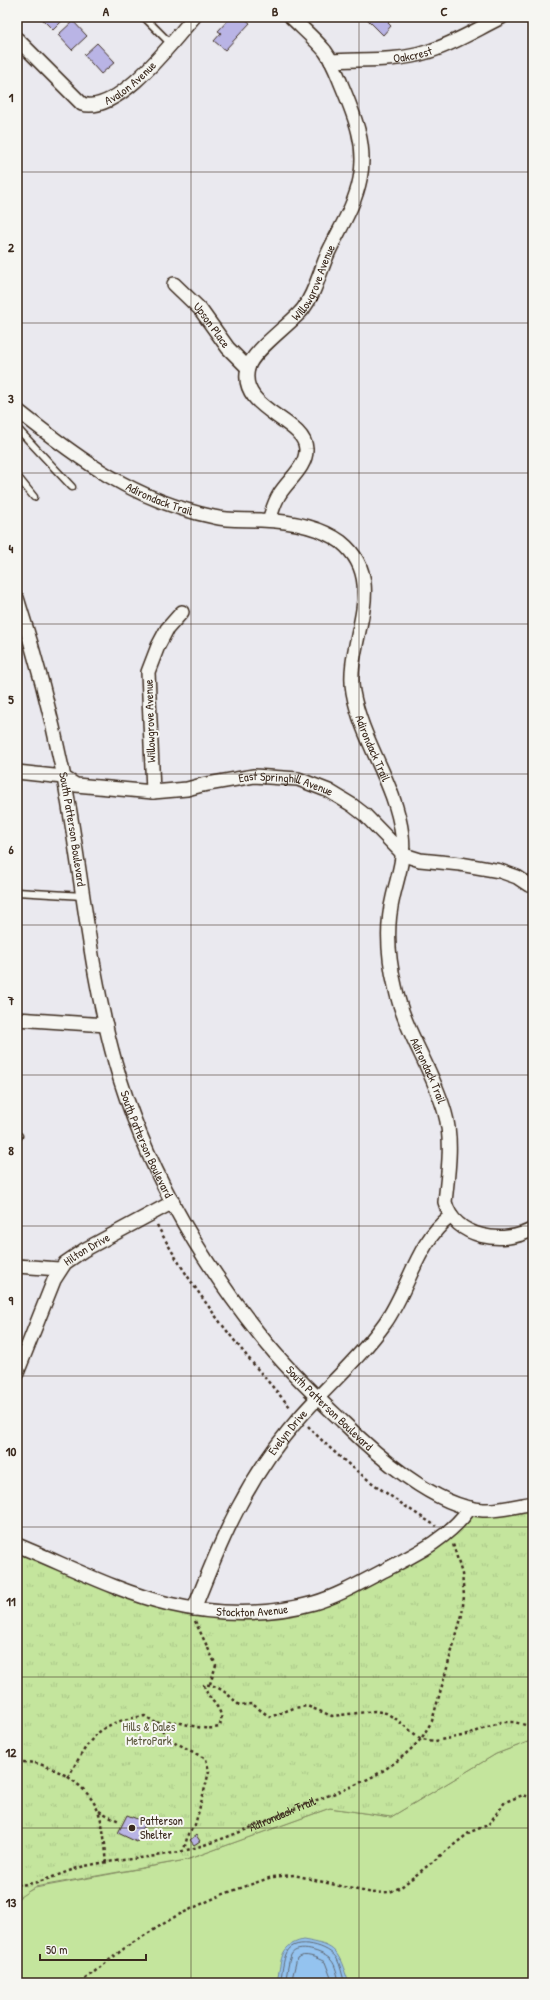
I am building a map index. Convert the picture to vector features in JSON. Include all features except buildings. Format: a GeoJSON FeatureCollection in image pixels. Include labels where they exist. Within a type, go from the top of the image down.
{"type":"FeatureCollection","features":[{"type":"Feature","properties":{"kind":"street","name":"Avalon Avenue"},"geometry":{"type":"LineString","coordinates":[[17,39],[82,104],[90,106],[98,105],[123,92],[142,76],[194,17]]}},
{"type":"Feature","properties":{"kind":"street","name":"Willowgrove Avenue"},"geometry":{"type":"LineString","coordinates":[[248,368],[262,348],[302,310],[312,294],[326,258],[354,200],[360,179],[362,145],[358,124],[332,61],[324,50],[291,17]]}},
{"type":"Feature","properties":{"kind":"street","name":"Oakcrest"},"geometry":{"type":"LineString","coordinates":[[332,61],[400,58],[426,53],[453,42],[502,17]]}},
{"type":"Feature","properties":{"kind":"street","name":"Upson Place"},"geometry":{"type":"LineString","coordinates":[[174,284],[200,310],[228,348],[248,368]]}},
{"type":"Feature","properties":{"kind":"street"},"geometry":{"type":"LineString","coordinates":[[248,368],[247,380],[255,398],[260,404],[294,429],[302,438],[306,448],[302,465],[278,497],[269,520]]}},
{"type":"Feature","properties":{"kind":"street","name":"Adirondack Trail"},"geometry":{"type":"LineString","coordinates":[[17,410],[89,465],[147,497],[214,517],[237,520],[269,520],[313,528],[339,541],[350,551],[358,563],[363,577],[364,602],[363,618],[353,660],[352,689],[362,724],[388,783],[396,806],[402,831],[404,855],[392,897],[389,923],[390,962],[401,1005],[412,1034],[439,1093],[446,1116],[448,1165],[445,1202],[450,1216]]}},
{"type":"Feature","properties":{"kind":"street","name":"South Patterson Boulevard"},"geometry":{"type":"LineString","coordinates":[[17,598],[34,650],[63,777],[106,1025],[127,1099],[149,1154],[173,1202],[201,1251],[233,1300],[262,1338],[318,1398],[383,1458],[409,1478],[446,1500],[470,1508],[485,1511],[533,1503]]}},
{"type":"Feature","properties":{"kind":"street","name":"Willowgrove Avenue"},"geometry":{"type":"LineString","coordinates":[[153,792],[148,672],[158,646],[167,629],[182,612]]}},
{"type":"Feature","properties":{"kind":"street","name":"East Springhill Avenue"},"geometry":{"type":"LineString","coordinates":[[17,772],[63,777],[76,785],[153,792],[187,789],[254,776],[298,779],[329,790],[352,805],[365,815],[404,855]]}},
{"type":"Feature","properties":{"kind":"street"},"geometry":{"type":"LineString","coordinates":[[404,855],[420,860],[460,864],[500,871],[517,877],[529,885]]}},
{"type":"Feature","properties":{"kind":"street"},"geometry":{"type":"LineString","coordinates":[[17,1019],[106,1025]]}},
{"type":"Feature","properties":{"kind":"street","name":"Hilton Drive"},"geometry":{"type":"LineString","coordinates":[[17,1373],[59,1269],[64,1263],[84,1250],[173,1202]]}},
{"type":"Feature","properties":{"kind":"street"},"geometry":{"type":"LineString","coordinates":[[450,1216],[457,1223],[470,1231],[487,1237],[514,1237],[533,1229]]}},
{"type":"Feature","properties":{"kind":"street","name":"Evelyn Drive"},"geometry":{"type":"LineString","coordinates":[[191,1608],[229,1522],[246,1490],[299,1417],[354,1361],[385,1323],[402,1296],[424,1248],[438,1225],[450,1216]]}},
{"type":"Feature","properties":{"kind":"street"},"geometry":{"type":"LineString","coordinates":[[17,1266],[59,1269]]}},
{"type":"Feature","properties":{"kind":"street","name":"Stockton Avenue"},"geometry":{"type":"LineString","coordinates":[[17,1545],[112,1585],[168,1604],[191,1608],[237,1612],[268,1611],[313,1603],[336,1595],[448,1534],[459,1524],[470,1508]]}},
{"type":"Feature","properties":{"kind":"lane"},"geometry":{"type":"LineString","coordinates":[[144,17],[171,44]]}},
{"type":"Feature","properties":{"kind":"lane"},"geometry":{"type":"LineString","coordinates":[[17,428],[72,487]]}},
{"type":"Feature","properties":{"kind":"lane"},"geometry":{"type":"LineString","coordinates":[[17,476],[34,497]]}},
{"type":"Feature","properties":{"kind":"lane"},"geometry":{"type":"LineString","coordinates":[[17,892],[83,896]]}},
{"type":"Feature","properties":{"kind":"path"},"geometry":{"type":"LineString","coordinates":[[151,1214],[191,1283],[229,1336],[299,1417],[333,1451],[448,1534]]}},
{"type":"Feature","properties":{"kind":"path","name":"Adirondack Trail"},"geometry":{"type":"LineString","coordinates":[[17,1884],[23,1885],[82,1867],[184,1851],[251,1828],[300,1807],[350,1789],[384,1771],[408,1754],[432,1721],[462,1615],[464,1596],[462,1574],[456,1550],[448,1534]]}},
{"type":"Feature","properties":{"kind":"path"},"geometry":{"type":"LineString","coordinates":[[191,1608],[216,1665],[210,1684]]}},
{"type":"Feature","properties":{"kind":"path"},"geometry":{"type":"LineString","coordinates":[[156,1723],[165,1720],[209,1730],[219,1727],[222,1720],[220,1709],[205,1690],[204,1685],[210,1684],[221,1689],[239,1705],[252,1704],[270,1717],[294,1708],[307,1706],[319,1709],[332,1716],[375,1711],[386,1713],[421,1738],[435,1741],[467,1735],[501,1722],[514,1722],[533,1727]]}},
{"type":"Feature","properties":{"kind":"path"},"geometry":{"type":"LineString","coordinates":[[68,1777],[92,1737],[107,1726],[122,1719],[145,1716],[156,1723],[171,1740],[206,1759],[209,1771],[195,1825],[188,1834],[184,1851]]}},
{"type":"Feature","properties":{"kind":"path"},"geometry":{"type":"LineString","coordinates":[[17,1762],[38,1763],[68,1777],[81,1788],[98,1811],[107,1863]]}},
{"type":"Feature","properties":{"kind":"path"},"geometry":{"type":"LineString","coordinates":[[80,1983],[126,1947],[176,1916],[221,1895],[272,1877],[294,1875],[373,1893],[390,1892],[401,1887],[470,1832],[488,1825],[505,1802],[523,1795],[533,1798]]}},
{"type":"Feature","properties":{"kind":"path"},"geometry":{"type":"LineString","coordinates":[[98,1811],[119,1821]]}},
{"type":"Feature","properties":{"kind":"green space","name":"Hills & Dales MetroPark"},"geometry":{"type":"Polygon","coordinates":[[[533,1503],[533,1740],[496,1754],[391,1817],[330,1808],[186,1860],[35,1887],[17,1899],[17,1545],[168,1604],[289,1609],[388,1568],[470,1508],[533,1503]]]}},
{"type":"Feature","properties":{"kind":"green space"},"geometry":{"type":"Polygon","coordinates":[[[533,1740],[533,1773],[531,1776],[533,1777],[533,1983],[17,1983],[17,1897],[35,1888],[186,1860],[330,1808],[391,1817],[496,1754],[533,1740]]]}},
{"type":"Feature","properties":{"kind":"water"},"geometry":{"type":"Polygon","coordinates":[[[303,1940],[324,1945],[335,1952],[339,1957],[349,1983],[276,1983],[282,1956],[285,1951],[289,1946],[303,1940]]]}},
{"type":"Feature","properties":{"kind":"place","name":"Patterson Shelter"},"geometry":{"type":"Point","coordinates":[132,1828]}}]}
